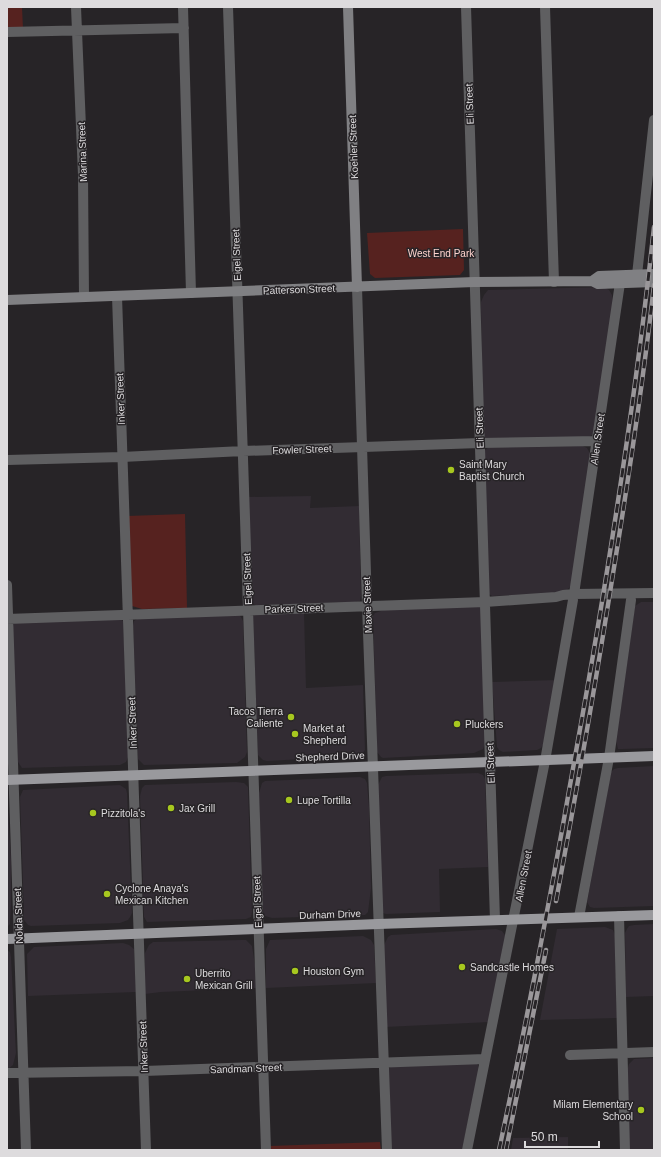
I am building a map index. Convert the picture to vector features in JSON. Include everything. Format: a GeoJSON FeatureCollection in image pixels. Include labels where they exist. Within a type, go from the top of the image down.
{"type":"FeatureCollection","features":[{"type":"Feature","properties":{"kind":"main road","name":"Shepherd Drive"},"geometry":{"type":"LineString","coordinates":[[10,780],[654,756]]}},
{"type":"Feature","properties":{"kind":"main road","name":"Durham Drive"},"geometry":{"type":"LineString","coordinates":[[7,938],[654,915]]}},
{"type":"Feature","properties":{"kind":"street","name":"Marina Street"},"geometry":{"type":"LineString","coordinates":[[76,7],[83,175],[84,297]]}},
{"type":"Feature","properties":{"kind":"street"},"geometry":{"type":"LineString","coordinates":[[183,7],[191,293]]}},
{"type":"Feature","properties":{"kind":"street","name":"Eigel Street"},"geometry":{"type":"LineString","coordinates":[[228,7],[266,1150]]}},
{"type":"Feature","properties":{"kind":"street","name":"Koehler Street"},"geometry":{"type":"LineString","coordinates":[[348,7],[357,287]]}},
{"type":"Feature","properties":{"kind":"street","name":"Eli Street"},"geometry":{"type":"LineString","coordinates":[[466,7],[495,920]]}},
{"type":"Feature","properties":{"kind":"street"},"geometry":{"type":"LineString","coordinates":[[545,7],[554,282]]}},
{"type":"Feature","properties":{"kind":"street"},"geometry":{"type":"LineString","coordinates":[[7,32],[184,28]]}},
{"type":"Feature","properties":{"kind":"street"},"geometry":{"type":"LineString","coordinates":[[636,275],[654,120]]}},
{"type":"Feature","properties":{"kind":"street","name":"Patterson Street"},"geometry":{"type":"LineString","coordinates":[[592,281],[599,276],[654,274]]}},
{"type":"Feature","properties":{"kind":"street","name":"Patterson Street"},"geometry":{"type":"LineString","coordinates":[[7,300],[474,282],[592,281],[598,284],[654,282]]}},
{"type":"Feature","properties":{"kind":"street","name":"Allen Street"},"geometry":{"type":"LineString","coordinates":[[468,1150],[545,761],[573,597],[620,283]]}},
{"type":"Feature","properties":{"kind":"street","name":"Maxie Street"},"geometry":{"type":"LineString","coordinates":[[357,287],[387,1150]]}},
{"type":"Feature","properties":{"kind":"street","name":"Inker Street"},"geometry":{"type":"LineString","coordinates":[[117,296],[146,1150]]}},
{"type":"Feature","properties":{"kind":"street","name":"Fowler Street"},"geometry":{"type":"LineString","coordinates":[[7,460],[480,443],[597,441]]}},
{"type":"Feature","properties":{"kind":"street","name":"Nolda Street"},"geometry":{"type":"LineString","coordinates":[[7,585],[10,780],[24,1073],[26,1150]]}},
{"type":"Feature","properties":{"kind":"street","name":"Parker Street"},"geometry":{"type":"LineString","coordinates":[[573,597],[654,593]]}},
{"type":"Feature","properties":{"kind":"street","name":"Parker Street"},"geometry":{"type":"LineString","coordinates":[[8,619],[248,609],[485,602],[556,597],[563,595],[573,597],[631,600],[654,599]]}},
{"type":"Feature","properties":{"kind":"street"},"geometry":{"type":"LineString","coordinates":[[579,917],[631,600]]}},
{"type":"Feature","properties":{"kind":"street"},"geometry":{"type":"LineString","coordinates":[[619,916],[625,1150]]}},
{"type":"Feature","properties":{"kind":"street"},"geometry":{"type":"LineString","coordinates":[[570,1055],[654,1052]]}},
{"type":"Feature","properties":{"kind":"street","name":"Sandman Street"},"geometry":{"type":"LineString","coordinates":[[7,1073],[144,1071],[485,1059]]}},
{"type":"Feature","properties":{"kind":"shaded area"},"geometry":{"type":"Polygon","coordinates":[[[604,287],[609,290],[612,295],[613,303],[594,431],[592,435],[589,437],[490,440],[485,438],[483,433],[481,311],[481,302],[484,295],[488,290],[604,287]]]}},
{"type":"Feature","properties":{"kind":"shaded area"},"geometry":{"type":"Polygon","coordinates":[[[583,446],[587,448],[591,455],[572,584],[563,593],[492,596],[489,594],[484,451],[489,447],[583,446]]]}},
{"type":"Feature","properties":{"kind":"shaded area"},"geometry":{"type":"Polygon","coordinates":[[[311,496],[310,508],[359,506],[360,601],[253,604],[251,599],[248,497],[311,496]]]}},
{"type":"Feature","properties":{"kind":"shaded area"},"geometry":{"type":"Polygon","coordinates":[[[641,602],[654,602],[654,748],[618,749],[616,741],[635,606],[641,602]]]}},
{"type":"Feature","properties":{"kind":"shaded area"},"geometry":{"type":"Polygon","coordinates":[[[481,607],[485,744],[483,749],[474,753],[381,757],[377,752],[373,616],[375,613],[384,610],[481,607]]]}},
{"type":"Feature","properties":{"kind":"shaded area"},"geometry":{"type":"Polygon","coordinates":[[[304,612],[306,688],[363,685],[365,750],[360,756],[267,761],[263,760],[258,755],[253,616],[256,614],[304,612]]]}},
{"type":"Feature","properties":{"kind":"shaded area"},"geometry":{"type":"Polygon","coordinates":[[[238,614],[243,621],[247,752],[245,757],[237,763],[144,765],[138,759],[134,621],[137,619],[238,614]]]}},
{"type":"Feature","properties":{"kind":"shaded area"},"geometry":{"type":"Polygon","coordinates":[[[120,619],[123,621],[129,755],[126,762],[120,765],[22,768],[18,762],[12,628],[14,624],[17,621],[120,619]]]}},
{"type":"Feature","properties":{"kind":"shaded area"},"geometry":{"type":"Polygon","coordinates":[[[557,680],[543,745],[541,748],[537,750],[503,752],[499,750],[497,747],[492,682],[557,680]]]}},
{"type":"Feature","properties":{"kind":"shaded area"},"geometry":{"type":"Polygon","coordinates":[[[654,766],[654,906],[590,907],[587,902],[611,772],[618,768],[654,766]]]}},
{"type":"Feature","properties":{"kind":"shaded area"},"geometry":{"type":"Polygon","coordinates":[[[478,773],[483,775],[485,779],[488,867],[439,869],[440,912],[383,913],[378,785],[382,777],[478,773]]]}},
{"type":"Feature","properties":{"kind":"shaded area"},"geometry":{"type":"Polygon","coordinates":[[[360,777],[365,779],[367,783],[369,807],[371,888],[368,912],[365,915],[272,918],[265,916],[263,911],[259,793],[262,783],[265,781],[360,777]]]}},
{"type":"Feature","properties":{"kind":"shaded area"},"geometry":{"type":"Polygon","coordinates":[[[244,783],[248,787],[251,917],[246,919],[147,922],[144,917],[140,796],[142,788],[145,785],[244,783]]]}},
{"type":"Feature","properties":{"kind":"shaded area"},"geometry":{"type":"Polygon","coordinates":[[[120,785],[126,789],[127,793],[132,913],[130,917],[128,920],[120,923],[28,925],[24,920],[20,797],[23,790],[120,785]]]}},
{"type":"Feature","properties":{"kind":"shaded area"},"geometry":{"type":"Polygon","coordinates":[[[7,794],[11,859],[11,905],[10,924],[7,927],[7,794]]]}},
{"type":"Feature","properties":{"kind":"shaded area"},"geometry":{"type":"Polygon","coordinates":[[[654,924],[654,996],[626,997],[625,933],[629,926],[654,924]]]}},
{"type":"Feature","properties":{"kind":"shaded area"},"geometry":{"type":"Polygon","coordinates":[[[605,927],[613,930],[615,935],[617,1018],[540,1020],[557,929],[605,927]]]}},
{"type":"Feature","properties":{"kind":"shaded area"},"geometry":{"type":"Polygon","coordinates":[[[496,929],[502,931],[505,935],[505,940],[490,1022],[385,1027],[384,945],[388,937],[391,935],[496,929]]]}},
{"type":"Feature","properties":{"kind":"shaded area"},"geometry":{"type":"Polygon","coordinates":[[[363,936],[371,940],[374,945],[376,983],[266,988],[266,949],[270,940],[363,936]]]}},
{"type":"Feature","properties":{"kind":"shaded area"},"geometry":{"type":"Polygon","coordinates":[[[246,940],[252,946],[256,988],[145,994],[145,953],[149,945],[153,942],[246,940]]]}},
{"type":"Feature","properties":{"kind":"shaded area"},"geometry":{"type":"Polygon","coordinates":[[[123,943],[134,949],[136,992],[28,996],[27,954],[34,947],[123,943]]]}},
{"type":"Feature","properties":{"kind":"shaded area"},"geometry":{"type":"Polygon","coordinates":[[[7,950],[10,952],[11,957],[16,1053],[13,1065],[7,1070],[7,950]]]}},
{"type":"Feature","properties":{"kind":"shaded area","name":"Milam Elementary School"},"geometry":{"type":"Polygon","coordinates":[[[654,1058],[654,1150],[629,1150],[627,1070],[629,1064],[634,1059],[654,1058]]]}},
{"type":"Feature","properties":{"kind":"shaded area"},"geometry":{"type":"Polygon","coordinates":[[[476,1063],[479,1069],[462,1150],[390,1150],[389,1068],[476,1063]]]}},
{"type":"Feature","properties":{"kind":"shaded area"},"geometry":{"type":"Polygon","coordinates":[[[568,1137],[568,1150],[511,1150],[513,1138],[568,1137]]]}},
{"type":"Feature","properties":{"kind":"green space"},"geometry":{"type":"Polygon","coordinates":[[[7,7],[22,7],[23,29],[7,29],[7,7]]]}},
{"type":"Feature","properties":{"kind":"green space","name":"West End Park"},"geometry":{"type":"Polygon","coordinates":[[[463,229],[464,270],[460,275],[375,278],[370,274],[367,233],[463,229]]]}},
{"type":"Feature","properties":{"kind":"green space"},"geometry":{"type":"Polygon","coordinates":[[[185,514],[187,608],[142,609],[132,606],[127,516],[185,514]]]}},
{"type":"Feature","properties":{"kind":"green space"},"geometry":{"type":"Polygon","coordinates":[[[380,1142],[381,1150],[271,1150],[270,1146],[380,1142]]]}},
{"type":"Feature","properties":{"kind":"railway"},"geometry":{"type":"LineString","coordinates":[[499,1150],[548,905],[598,625],[629,427],[654,227]]}},
{"type":"Feature","properties":{"kind":"railway"},"geometry":{"type":"LineString","coordinates":[[556,901],[578,781],[618,543],[640,396],[654,285]]}},
{"type":"Feature","properties":{"kind":"railway"},"geometry":{"type":"LineString","coordinates":[[506,1150],[546,950]]}},
{"type":"Feature","properties":{"kind":"place","name":"Saint Mary Baptist Church"},"geometry":{"type":"Point","coordinates":[451,470]}},
{"type":"Feature","properties":{"kind":"place","name":"Tacos Tierra Caliente"},"geometry":{"type":"Point","coordinates":[291,717]}},
{"type":"Feature","properties":{"kind":"place","name":"Pluckers"},"geometry":{"type":"Point","coordinates":[457,724]}},
{"type":"Feature","properties":{"kind":"place","name":"Market at Shepherd"},"geometry":{"type":"Point","coordinates":[295,734]}},
{"type":"Feature","properties":{"kind":"place","name":"Lupe Tortilla"},"geometry":{"type":"Point","coordinates":[289,800]}},
{"type":"Feature","properties":{"kind":"place","name":"Jax Grill"},"geometry":{"type":"Point","coordinates":[171,808]}},
{"type":"Feature","properties":{"kind":"place","name":"Pizzitola's"},"geometry":{"type":"Point","coordinates":[93,813]}},
{"type":"Feature","properties":{"kind":"place","name":"Cyclone Anaya's Mexican Kitchen"},"geometry":{"type":"Point","coordinates":[107,894]}},
{"type":"Feature","properties":{"kind":"place","name":"Sandcastle Homes"},"geometry":{"type":"Point","coordinates":[462,967]}},
{"type":"Feature","properties":{"kind":"place","name":"Houston Gym"},"geometry":{"type":"Point","coordinates":[295,971]}},
{"type":"Feature","properties":{"kind":"place","name":"Uberrito Mexican Grill"},"geometry":{"type":"Point","coordinates":[187,979]}},
{"type":"Feature","properties":{"kind":"place","name":"Milam Elementary School"},"geometry":{"type":"Point","coordinates":[641,1110]}}]}
